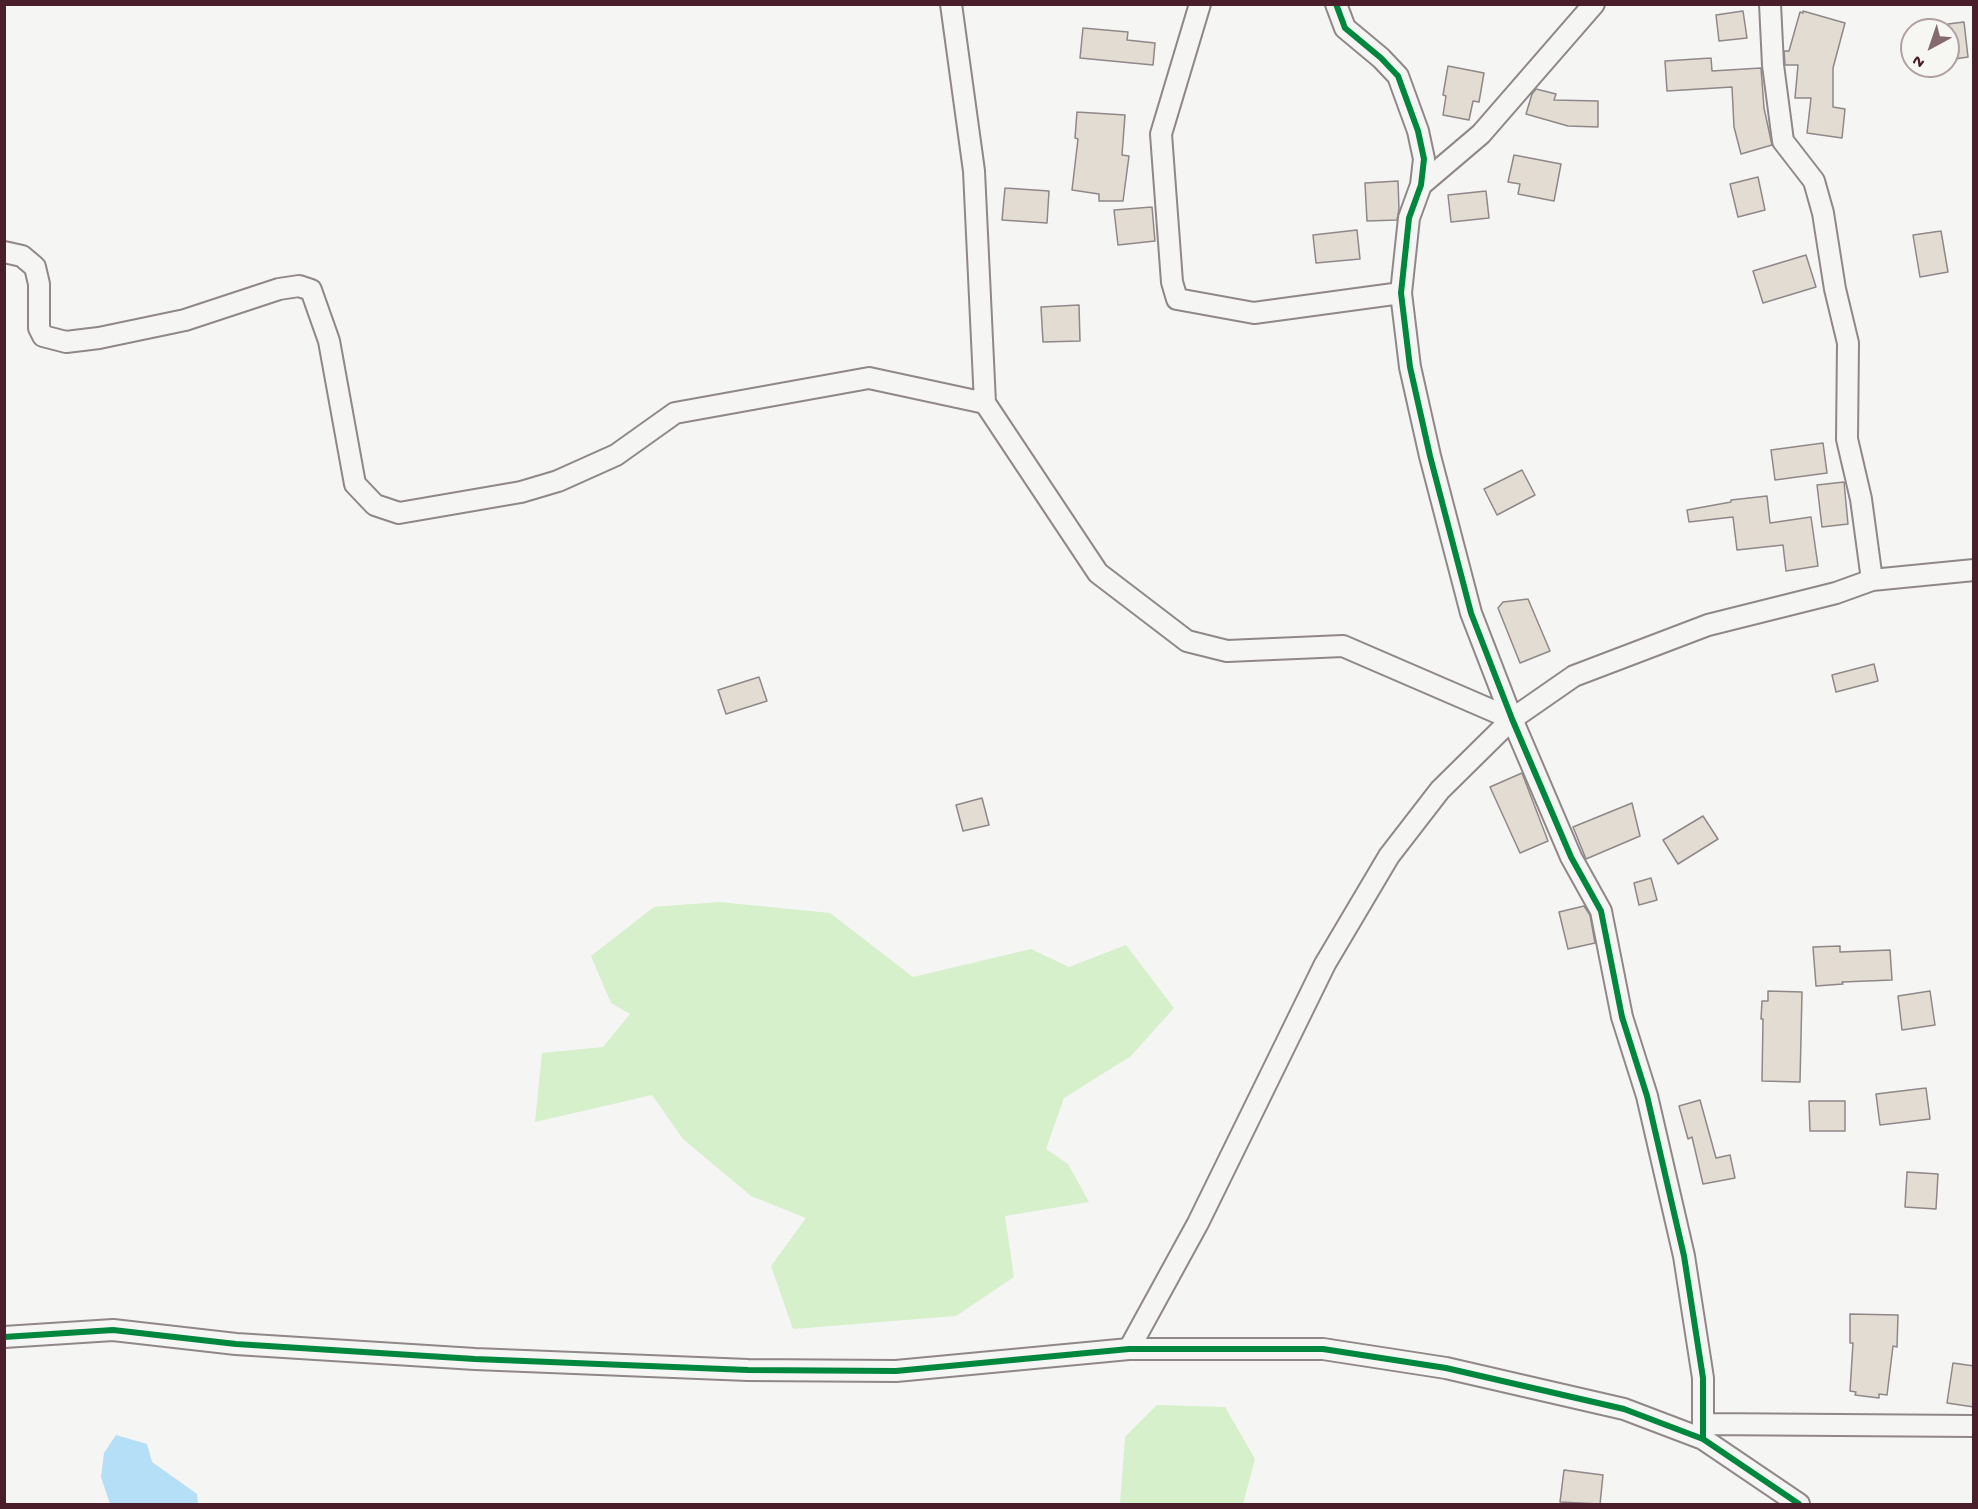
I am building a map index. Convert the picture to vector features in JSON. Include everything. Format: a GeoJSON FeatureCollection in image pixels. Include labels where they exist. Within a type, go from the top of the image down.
{"type":"FeatureCollection","features":[{"type":"Feature","properties":{"kind":"street"},"geometry":{"type":"LineString","coordinates":[[951,4],[974,171],[985,403],[1098,573],[1187,641],[1227,651],[1343,646],[1512,719]]}},
{"type":"Feature","properties":{"kind":"street"},"geometry":{"type":"LineString","coordinates":[[1200,4],[1161,135],[1172,282],[1177,299],[1254,313],[1401,293]]}},
{"type":"Feature","properties":{"kind":"street"},"geometry":{"type":"LineString","coordinates":[[1336,4],[1345,28],[1381,58],[1398,76],[1418,131],[1424,159],[1421,185],[1409,218],[1401,293],[1410,367],[1430,456],[1471,613],[1512,719],[1570,857],[1601,911],[1622,1017],[1647,1096],[1684,1256],[1703,1378],[1703,1432]]}},
{"type":"Feature","properties":{"kind":"street"},"geometry":{"type":"LineString","coordinates":[[1421,185],[1481,134],[1594,4]]}},
{"type":"Feature","properties":{"kind":"street"},"geometry":{"type":"LineString","coordinates":[[1770,4],[1773,65],[1783,141],[1814,181],[1823,213],[1835,289],[1848,343],[1847,439],[1861,500],[1872,580]]}},
{"type":"Feature","properties":{"kind":"street"},"geometry":{"type":"LineString","coordinates":[[4,252],[22,256],[35,267],[39,284],[39,328],[43,336],[66,342],[99,338],[185,320],[279,289],[299,286],[311,290],[329,341],[355,484],[375,505],[399,513],[521,492],[558,480],[616,455],[675,413],[869,378],[985,403]]}},
{"type":"Feature","properties":{"kind":"street"},"geometry":{"type":"LineString","coordinates":[[1129,1349],[1198,1223],[1325,964],[1389,856],[1440,790],[1512,719],[1574,676],[1708,625],[1836,593],[1872,580],[1974,570]]}},
{"type":"Feature","properties":{"kind":"street"},"geometry":{"type":"LineString","coordinates":[[4,1337],[113,1330],[236,1344],[475,1359],[759,1370],[896,1371],[1129,1349],[1323,1349],[1446,1368],[1624,1408],[1703,1432],[1974,1425]]}},
{"type":"Feature","properties":{"kind":"street"},"geometry":{"type":"LineString","coordinates":[[1703,1432],[1799,1504]]}},
{"type":"Feature","properties":{"kind":"green space"},"geometry":{"type":"Polygon","coordinates":[[[719,902],[830,913],[913,977],[1031,949],[1069,967],[1126,945],[1174,1008],[1131,1056],[1064,1098],[1046,1149],[1068,1164],[1089,1202],[1005,1216],[1014,1277],[956,1316],[793,1329],[771,1266],[806,1218],[751,1196],[683,1139],[652,1095],[535,1122],[542,1053],[603,1047],[630,1014],[611,1003],[591,956],[654,907],[719,902]]]}},
{"type":"Feature","properties":{"kind":"green space"},"geometry":{"type":"Polygon","coordinates":[[[1157,1405],[1225,1407],[1255,1459],[1243,1504],[1120,1504],[1125,1437],[1157,1405]]]}},
{"type":"Feature","properties":{"kind":"water"},"geometry":{"type":"Polygon","coordinates":[[[116,1435],[147,1444],[152,1462],[197,1494],[198,1504],[110,1504],[101,1477],[104,1453],[116,1435]]]}},
{"type":"Feature","properties":{"kind":"building"},"geometry":{"type":"Polygon","coordinates":[[[1743,11],[1747,38],[1719,41],[1716,15],[1743,11]]]}},
{"type":"Feature","properties":{"kind":"building"},"geometry":{"type":"Polygon","coordinates":[[[1803,11],[1845,23],[1833,68],[1833,107],[1845,109],[1842,138],[1807,133],[1811,98],[1795,98],[1798,65],[1785,65],[1784,51],[1789,51],[1800,12],[1803,13],[1803,11]]]}},
{"type":"Feature","properties":{"kind":"building"},"geometry":{"type":"Polygon","coordinates":[[[1960,22],[1964,22],[1968,57],[1960,58],[1960,22]]]}},
{"type":"Feature","properties":{"kind":"building"},"geometry":{"type":"Polygon","coordinates":[[[1083,28],[1128,32],[1127,40],[1155,43],[1153,65],[1080,58],[1083,28]]]}},
{"type":"Feature","properties":{"kind":"building"},"geometry":{"type":"Polygon","coordinates":[[[1711,58],[1712,71],[1761,68],[1764,108],[1772,145],[1741,154],[1734,127],[1732,87],[1667,91],[1665,61],[1711,58]]]}},
{"type":"Feature","properties":{"kind":"building"},"geometry":{"type":"Polygon","coordinates":[[[1448,66],[1484,73],[1479,102],[1473,101],[1469,120],[1443,115],[1446,96],[1443,95],[1448,66]]]}},
{"type":"Feature","properties":{"kind":"building"},"geometry":{"type":"Polygon","coordinates":[[[1536,89],[1556,94],[1554,100],[1598,101],[1598,127],[1568,126],[1526,114],[1532,94],[1536,89]]]}},
{"type":"Feature","properties":{"kind":"building"},"geometry":{"type":"Polygon","coordinates":[[[1077,112],[1125,115],[1122,155],[1129,156],[1123,201],[1099,201],[1099,194],[1072,190],[1078,139],[1075,138],[1077,112]]]}},
{"type":"Feature","properties":{"kind":"building"},"geometry":{"type":"Polygon","coordinates":[[[1514,155],[1561,164],[1554,201],[1518,194],[1520,184],[1508,182],[1514,155]]]}},
{"type":"Feature","properties":{"kind":"building"},"geometry":{"type":"Polygon","coordinates":[[[1758,177],[1765,210],[1738,217],[1730,184],[1758,177]]]}},
{"type":"Feature","properties":{"kind":"building"},"geometry":{"type":"Polygon","coordinates":[[[1398,181],[1397,220],[1367,221],[1365,183],[1398,181]]]}},
{"type":"Feature","properties":{"kind":"building"},"geometry":{"type":"Polygon","coordinates":[[[1005,188],[1049,191],[1047,223],[1002,220],[1005,188]]]}},
{"type":"Feature","properties":{"kind":"building"},"geometry":{"type":"Polygon","coordinates":[[[1486,191],[1489,218],[1451,222],[1448,195],[1486,191]]]}},
{"type":"Feature","properties":{"kind":"building"},"geometry":{"type":"Polygon","coordinates":[[[1152,207],[1155,241],[1118,245],[1114,210],[1152,207]]]}},
{"type":"Feature","properties":{"kind":"building"},"geometry":{"type":"Polygon","coordinates":[[[1357,230],[1360,259],[1316,263],[1313,235],[1357,230]]]}},
{"type":"Feature","properties":{"kind":"building"},"geometry":{"type":"Polygon","coordinates":[[[1941,231],[1948,272],[1920,277],[1913,235],[1941,231]]]}},
{"type":"Feature","properties":{"kind":"building"},"geometry":{"type":"Polygon","coordinates":[[[1806,255],[1816,287],[1763,303],[1753,271],[1806,255]]]}},
{"type":"Feature","properties":{"kind":"building"},"geometry":{"type":"Polygon","coordinates":[[[1079,305],[1080,341],[1043,342],[1041,307],[1079,305]]]}},
{"type":"Feature","properties":{"kind":"building"},"geometry":{"type":"Polygon","coordinates":[[[1823,443],[1827,473],[1775,480],[1771,450],[1823,443]]]}},
{"type":"Feature","properties":{"kind":"building"},"geometry":{"type":"Polygon","coordinates":[[[1522,470],[1535,495],[1497,515],[1484,489],[1522,470]]]}},
{"type":"Feature","properties":{"kind":"building"},"geometry":{"type":"Polygon","coordinates":[[[1844,482],[1848,524],[1822,527],[1817,485],[1844,482]]]}},
{"type":"Feature","properties":{"kind":"building"},"geometry":{"type":"Polygon","coordinates":[[[1767,496],[1770,523],[1811,517],[1818,566],[1786,571],[1783,545],[1737,550],[1733,517],[1689,522],[1687,510],[1731,502],[1731,500],[1767,496]]]}},
{"type":"Feature","properties":{"kind":"building"},"geometry":{"type":"Polygon","coordinates":[[[1528,599],[1550,651],[1520,663],[1498,608],[1503,602],[1528,599]]]}},
{"type":"Feature","properties":{"kind":"building"},"geometry":{"type":"Polygon","coordinates":[[[1874,664],[1878,681],[1836,692],[1832,675],[1874,664]]]}},
{"type":"Feature","properties":{"kind":"building"},"geometry":{"type":"Polygon","coordinates":[[[759,677],[767,701],[726,714],[718,690],[759,677]]]}},
{"type":"Feature","properties":{"kind":"building"},"geometry":{"type":"Polygon","coordinates":[[[1522,773],[1548,841],[1520,853],[1490,787],[1522,773]]]}},
{"type":"Feature","properties":{"kind":"building"},"geometry":{"type":"Polygon","coordinates":[[[982,798],[989,825],[963,831],[956,805],[982,798]]]}},
{"type":"Feature","properties":{"kind":"building"},"geometry":{"type":"Polygon","coordinates":[[[1632,803],[1640,836],[1586,859],[1573,827],[1632,803]]]}},
{"type":"Feature","properties":{"kind":"building"},"geometry":{"type":"Polygon","coordinates":[[[1703,816],[1718,839],[1678,864],[1663,840],[1703,816]]]}},
{"type":"Feature","properties":{"kind":"building"},"geometry":{"type":"Polygon","coordinates":[[[1651,878],[1657,900],[1639,905],[1634,883],[1651,878]]]}},
{"type":"Feature","properties":{"kind":"building"},"geometry":{"type":"Polygon","coordinates":[[[1584,906],[1590,915],[1595,943],[1568,949],[1559,912],[1584,906]]]}},
{"type":"Feature","properties":{"kind":"building"},"geometry":{"type":"Polygon","coordinates":[[[1840,946],[1840,952],[1890,950],[1892,980],[1842,982],[1843,984],[1816,986],[1813,947],[1840,946]]]}},
{"type":"Feature","properties":{"kind":"building"},"geometry":{"type":"Polygon","coordinates":[[[1768,991],[1802,992],[1800,1082],[1762,1081],[1762,1001],[1768,1001],[1768,991]]]}},
{"type":"Feature","properties":{"kind":"building"},"geometry":{"type":"Polygon","coordinates":[[[1930,991],[1935,1025],[1902,1030],[1898,996],[1930,991]]]}},
{"type":"Feature","properties":{"kind":"building"},"geometry":{"type":"Polygon","coordinates":[[[1926,1088],[1930,1119],[1880,1125],[1876,1094],[1926,1088]]]}},
{"type":"Feature","properties":{"kind":"building"},"geometry":{"type":"Polygon","coordinates":[[[1700,1100],[1716,1158],[1730,1155],[1735,1178],[1703,1184],[1692,1137],[1688,1139],[1679,1106],[1700,1100]]]}},
{"type":"Feature","properties":{"kind":"building"},"geometry":{"type":"Polygon","coordinates":[[[1809,1101],[1845,1101],[1845,1131],[1810,1131],[1809,1101]]]}},
{"type":"Feature","properties":{"kind":"building"},"geometry":{"type":"Polygon","coordinates":[[[1907,1172],[1938,1174],[1936,1209],[1905,1207],[1907,1172]]]}},
{"type":"Feature","properties":{"kind":"building"},"geometry":{"type":"Polygon","coordinates":[[[1850,1314],[1898,1315],[1897,1347],[1893,1346],[1887,1395],[1879,1394],[1879,1398],[1855,1395],[1856,1392],[1850,1391],[1853,1343],[1850,1343],[1850,1314]]]}},
{"type":"Feature","properties":{"kind":"building"},"geometry":{"type":"Polygon","coordinates":[[[1953,1363],[1974,1366],[1974,1407],[1947,1403],[1953,1363]]]}},
{"type":"Feature","properties":{"kind":"building"},"geometry":{"type":"Polygon","coordinates":[[[1564,1470],[1603,1475],[1600,1504],[1560,1502],[1564,1470]]]}},
{"type":"Feature","properties":{"kind":"cycle path"},"geometry":{"type":"LineString","coordinates":[[1336,4],[1345,28],[1381,58],[1398,76],[1418,131],[1424,159],[1421,185],[1409,218],[1401,293],[1410,367],[1430,456],[1471,613],[1512,719],[1571,857],[1601,911],[1622,1017],[1647,1096],[1684,1256],[1703,1378],[1703,1439]]}},
{"type":"Feature","properties":{"kind":"cycle path"},"geometry":{"type":"LineString","coordinates":[[4,1337],[113,1330],[236,1344],[475,1359],[748,1370],[896,1371],[1129,1349],[1323,1349],[1446,1368],[1624,1409],[1703,1439],[1799,1504]]}}]}
